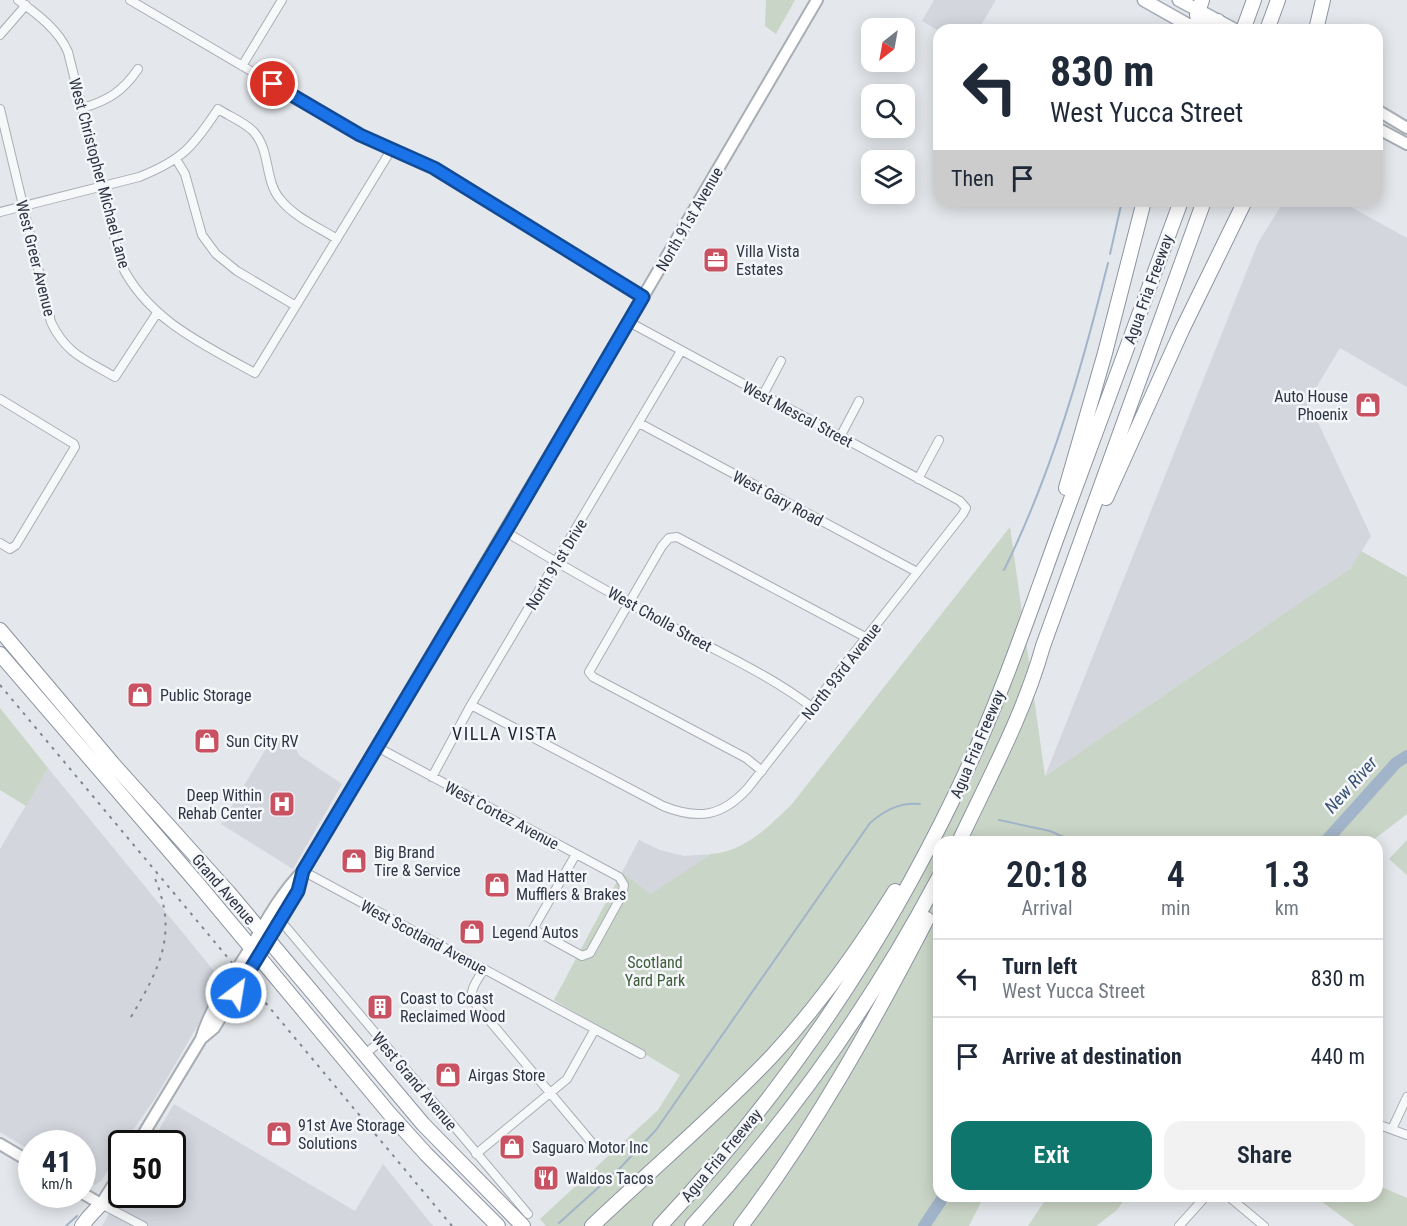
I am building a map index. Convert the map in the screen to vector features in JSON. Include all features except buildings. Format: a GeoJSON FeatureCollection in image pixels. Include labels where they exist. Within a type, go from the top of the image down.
{"type":"FeatureCollection","features":[{"type":"Feature","properties":{"kind":"highway"},"geometry":{"type":"LineString","coordinates":[[1245,24],[1254,0]]}},
{"type":"Feature","properties":{"kind":"highway"},"geometry":{"type":"LineString","coordinates":[[1269,24],[1278,0]]}},
{"type":"Feature","properties":{"kind":"highway"},"geometry":{"type":"LineString","coordinates":[[1317,24],[1323,0]]}},
{"type":"Feature","properties":{"kind":"highway"},"geometry":{"type":"LineString","coordinates":[[1197,21],[1218,21]]}},
{"type":"Feature","properties":{"kind":"highway"},"geometry":{"type":"LineString","coordinates":[[1011,663],[1014,634],[1079,448],[1142,207]]}},
{"type":"Feature","properties":{"kind":"highway","name":"Agua Fria Freeway"},"geometry":{"type":"LineString","coordinates":[[934,836],[971,762],[1011,663],[1179,207]]}},
{"type":"Feature","properties":{"kind":"highway","name":"Agua Fria Freeway"},"geometry":{"type":"LineString","coordinates":[[962,836],[1036,672],[1043,646],[1202,207]]}},
{"type":"Feature","properties":{"kind":"highway"},"geometry":{"type":"LineString","coordinates":[[1036,672],[1050,649],[1098,518],[1136,431],[1242,207]]}},
{"type":"Feature","properties":{"kind":"highway","name":"Grand Avenue"},"geometry":{"type":"LineString","coordinates":[[0,630],[84,741],[254,952],[402,1128],[498,1226]]}},
{"type":"Feature","properties":{"kind":"highway"},"geometry":{"type":"LineString","coordinates":[[0,654],[12,644]]}},
{"type":"Feature","properties":{"kind":"highway","name":"Grand Avenue"},"geometry":{"type":"LineString","coordinates":[[0,654],[209,870],[423,1124],[526,1220]]}},
{"type":"Feature","properties":{"kind":"highway","name":"Agua Fria Freeway"},"geometry":{"type":"LineString","coordinates":[[660,1226],[729,1149],[786,1076],[865,960],[933,839]]}},
{"type":"Feature","properties":{"kind":"highway"},"geometry":{"type":"LineString","coordinates":[[592,1226],[773,1054],[822,997],[898,886],[920,865]]}},
{"type":"Feature","properties":{"kind":"highway","name":"Agua Fria Freeway"},"geometry":{"type":"LineString","coordinates":[[692,1226],[731,1184],[795,1105],[855,1021],[933,890]]}},
{"type":"Feature","properties":{"kind":"highway"},"geometry":{"type":"LineString","coordinates":[[741,1226],[805,1134],[893,985],[933,908]]}},
{"type":"Feature","properties":{"kind":"highway"},"geometry":{"type":"LineString","coordinates":[[82,1226],[102,1204]]}},
{"type":"Feature","properties":{"kind":"highway"},"geometry":{"type":"LineString","coordinates":[[95,1226],[102,1204]]}},
{"type":"Feature","properties":{"kind":"main road","name":"North 91st Avenue"},"geometry":{"type":"LineString","coordinates":[[146,1130],[201,1039],[206,1023],[264,936],[288,886],[303,871],[506,532],[817,0]]}},
{"type":"Feature","properties":{"kind":"main road"},"geometry":{"type":"LineString","coordinates":[[1144,0],[1197,21]]}},
{"type":"Feature","properties":{"kind":"main road"},"geometry":{"type":"LineString","coordinates":[[1179,0],[1197,21]]}},
{"type":"Feature","properties":{"kind":"main road"},"geometry":{"type":"LineString","coordinates":[[1218,21],[1224,24]]}},
{"type":"Feature","properties":{"kind":"main road"},"geometry":{"type":"LineString","coordinates":[[1383,114],[1407,128]]}},
{"type":"Feature","properties":{"kind":"main road"},"geometry":{"type":"LineString","coordinates":[[1383,131],[1407,144]]}},
{"type":"Feature","properties":{"kind":"main road","name":"North 91st Avenue"},"geometry":{"type":"LineString","coordinates":[[264,936],[280,920],[298,891],[303,871]]}},
{"type":"Feature","properties":{"kind":"main road"},"geometry":{"type":"LineString","coordinates":[[0,1144],[18,1155]]}},
{"type":"Feature","properties":{"kind":"main road"},"geometry":{"type":"LineString","coordinates":[[96,1201],[102,1204],[108,1194]]}},
{"type":"Feature","properties":{"kind":"street","name":"West Christopher Michael Lane"},"geometry":{"type":"LineString","coordinates":[[18,0],[48,24],[64,42],[83,108],[121,264],[129,281],[144,300],[176,327],[255,373],[296,306]]}},
{"type":"Feature","properties":{"kind":"street"},"geometry":{"type":"LineString","coordinates":[[130,0],[360,135],[442,173],[643,297]]}},
{"type":"Feature","properties":{"kind":"street"},"geometry":{"type":"LineString","coordinates":[[242,66],[281,0]]}},
{"type":"Feature","properties":{"kind":"street"},"geometry":{"type":"LineString","coordinates":[[0,35],[26,5]]}},
{"type":"Feature","properties":{"kind":"street"},"geometry":{"type":"LineString","coordinates":[[83,108],[102,102],[118,93],[138,69]]}},
{"type":"Feature","properties":{"kind":"street","name":"West Greer Avenue"},"geometry":{"type":"LineString","coordinates":[[0,109],[51,322],[57,334],[72,352],[116,377],[157,313]]}},
{"type":"Feature","properties":{"kind":"street"},"geometry":{"type":"LineString","coordinates":[[0,212],[139,177],[159,169],[176,159],[195,142],[218,109],[255,132],[279,198],[290,209],[337,239]]}},
{"type":"Feature","properties":{"kind":"street"},"geometry":{"type":"LineString","coordinates":[[176,159],[185,174],[202,235],[216,254],[237,271],[296,306],[391,150]]}},
{"type":"Feature","properties":{"kind":"street","name":"West Mescal Street"},"geometry":{"type":"LineString","coordinates":[[628,322],[960,501],[966,508]]}},
{"type":"Feature","properties":{"kind":"street","name":"North 91st Drive"},"geometry":{"type":"LineString","coordinates":[[432,777],[471,705],[681,351]]}},
{"type":"Feature","properties":{"kind":"street"},"geometry":{"type":"LineString","coordinates":[[763,395],[781,361]]}},
{"type":"Feature","properties":{"kind":"street"},"geometry":{"type":"LineString","coordinates":[[0,399],[74,444],[75,447],[16,545],[10,549],[0,543]]}},
{"type":"Feature","properties":{"kind":"street"},"geometry":{"type":"LineString","coordinates":[[840,437],[859,401]]}},
{"type":"Feature","properties":{"kind":"street","name":"West Gary Road"},"geometry":{"type":"LineString","coordinates":[[639,423],[918,572]]}},
{"type":"Feature","properties":{"kind":"street"},"geometry":{"type":"LineString","coordinates":[[918,479],[939,440]]}},
{"type":"Feature","properties":{"kind":"street","name":"North 93rd Avenue"},"geometry":{"type":"LineString","coordinates":[[471,705],[663,806],[682,813],[701,815],[718,812],[739,798],[762,771],[966,508]]}},
{"type":"Feature","properties":{"kind":"street","name":"West Cholla Street"},"geometry":{"type":"LineString","coordinates":[[506,532],[628,603],[772,680],[813,708]]}},
{"type":"Feature","properties":{"kind":"street"},"geometry":{"type":"LineString","coordinates":[[762,771],[746,758],[593,677],[589,672],[662,546],[669,538],[677,537],[867,638]]}},
{"type":"Feature","properties":{"kind":"street","name":"West Cortez Avenue"},"geometry":{"type":"LineString","coordinates":[[377,747],[619,877],[624,885],[617,904],[590,953],[586,956],[582,956],[533,929],[576,854]]}},
{"type":"Feature","properties":{"kind":"street","name":"West Scotland Avenue"},"geometry":{"type":"LineString","coordinates":[[303,871],[641,1054]]}},
{"type":"Feature","properties":{"kind":"street","name":"West Grand Avenue"},"geometry":{"type":"LineString","coordinates":[[280,920],[476,1154],[526,1220]]}},
{"type":"Feature","properties":{"kind":"street"},"geometry":{"type":"LineString","coordinates":[[484,969],[472,991],[473,1002],[593,1144]]}},
{"type":"Feature","properties":{"kind":"street"},"geometry":{"type":"LineString","coordinates":[[476,1154],[567,1079],[595,1029]]}},
{"type":"Feature","properties":{"kind":"street"},"geometry":{"type":"LineString","coordinates":[[365,1054],[381,1041]]}},
{"type":"Feature","properties":{"kind":"street"},"geometry":{"type":"LineString","coordinates":[[1392,1128],[1407,1097]]}},
{"type":"Feature","properties":{"kind":"street"},"geometry":{"type":"LineString","coordinates":[[1383,1126],[1407,1135]]}},
{"type":"Feature","properties":{"kind":"street"},"geometry":{"type":"LineString","coordinates":[[1179,1226],[1201,1202]]}},
{"type":"Feature","properties":{"kind":"street"},"geometry":{"type":"LineString","coordinates":[[1235,1202],[1264,1226]]}},
{"type":"Feature","properties":{"kind":"street"},"geometry":{"type":"LineString","coordinates":[[102,1204],[142,1226]]}},
{"type":"Feature","properties":{"kind":"shaded area"},"geometry":{"type":"Polygon","coordinates":[[[934,0],[996,0],[982,24],[933,24],[933,27],[922,21],[934,0]]]}},
{"type":"Feature","properties":{"kind":"shaded area"},"geometry":{"type":"Polygon","coordinates":[[[1280,207],[1351,207],[1407,238],[1407,387],[1340,348],[1308,401],[1371,536],[1351,568],[1045,776],[1258,243],[1280,207]]]}},
{"type":"Feature","properties":{"kind":"shaded area","name":"Deep Within Rehab Center"},"geometry":{"type":"Polygon","coordinates":[[[292,740],[299,755],[342,784],[293,869],[221,824],[270,742],[292,740]]]}},
{"type":"Feature","properties":{"kind":"shaded area"},"geometry":{"type":"Polygon","coordinates":[[[48,768],[223,982],[156,1097],[133,1130],[108,1130],[108,1170],[102,1180],[96,1184],[96,1130],[18,1130],[18,1143],[0,1132],[0,849],[48,768]]]}},
{"type":"Feature","properties":{"kind":"shaded area"},"geometry":{"type":"Polygon","coordinates":[[[639,840],[660,850],[684,856],[711,854],[651,894],[622,872],[639,840]]]}},
{"type":"Feature","properties":{"kind":"shaded area"},"geometry":{"type":"Polygon","coordinates":[[[174,1104],[355,1211],[383,1164],[433,1226],[102,1226],[112,1208],[186,1208],[186,1130],[159,1130],[174,1104]]]}},
{"type":"Feature","properties":{"kind":"green space"},"geometry":{"type":"Polygon","coordinates":[[[766,0],[795,0],[776,34],[765,26],[766,0]]]}},
{"type":"Feature","properties":{"kind":"green space","name":"Scotland Yard Park"},"geometry":{"type":"Polygon","coordinates":[[[1010,527],[1045,776],[1351,568],[1361,551],[1407,577],[1407,814],[1378,836],[933,836],[933,1202],[981,1202],[969,1226],[546,1226],[540,1219],[658,1110],[680,1075],[554,1000],[622,872],[651,894],[711,854],[735,848],[756,837],[792,804],[1010,527]]]}},
{"type":"Feature","properties":{"kind":"green space"},"geometry":{"type":"Polygon","coordinates":[[[0,708],[48,768],[26,806],[0,790],[0,708]]]}},
{"type":"Feature","properties":{"kind":"green space"},"geometry":{"type":"Polygon","coordinates":[[[1407,840],[1407,875],[1389,859],[1407,840]]]}},
{"type":"Feature","properties":{"kind":"green space"},"geometry":{"type":"Polygon","coordinates":[[[1383,1188],[1407,1198],[1407,1226],[1355,1226],[1322,1202],[1383,1202],[1383,1188]]]}},
{"type":"Feature","properties":{"kind":"green space"},"geometry":{"type":"Polygon","coordinates":[[[1044,1202],[1123,1202],[1117,1210],[1096,1226],[1028,1226],[1044,1202]]]}},
{"type":"Feature","properties":{"kind":"waterway"},"geometry":{"type":"LineString","coordinates":[[1110,254],[1121,207]]}},
{"type":"Feature","properties":{"kind":"waterway"},"geometry":{"type":"LineString","coordinates":[[1004,570],[1051,458],[1088,341],[1108,263]]}},
{"type":"Feature","properties":{"kind":"waterway","name":"New River"},"geometry":{"type":"LineString","coordinates":[[1330,836],[1396,763],[1407,756]]}},
{"type":"Feature","properties":{"kind":"waterway"},"geometry":{"type":"LineString","coordinates":[[559,1223],[620,1168],[656,1130],[870,823],[893,808],[906,804],[920,804]]}},
{"type":"Feature","properties":{"kind":"waterway"},"geometry":{"type":"LineString","coordinates":[[999,820],[1050,831],[1061,836]]}},
{"type":"Feature","properties":{"kind":"waterway","name":"New River"},"geometry":{"type":"LineString","coordinates":[[924,1226],[940,1202]]}},
{"type":"Feature","properties":{"kind":"waterway"},"geometry":{"type":"LineString","coordinates":[[66,1226],[77,1216]]}},
{"type":"Feature","properties":{"kind":"railway"},"geometry":{"type":"LineString","coordinates":[[0,685],[452,1226]]}},
{"type":"Feature","properties":{"kind":"railway"},"geometry":{"type":"LineString","coordinates":[[131,1017],[151,981],[163,948],[165,914],[153,874]]}},
{"type":"Feature","properties":{"kind":"place","name":"Villa Vista Estates"},"geometry":{"type":"Point","coordinates":[716,260]}},
{"type":"Feature","properties":{"kind":"place","name":"Auto House Phoenix"},"geometry":{"type":"Point","coordinates":[1368,405]}},
{"type":"Feature","properties":{"kind":"place","name":"Public Storage"},"geometry":{"type":"Point","coordinates":[140,695]}},
{"type":"Feature","properties":{"kind":"place","name":"Sun City RV"},"geometry":{"type":"Point","coordinates":[207,741]}},
{"type":"Feature","properties":{"kind":"place","name":"Deep Within Rehab Center"},"geometry":{"type":"Point","coordinates":[282,804]}},
{"type":"Feature","properties":{"kind":"place","name":"Big Brand Tire & Service"},"geometry":{"type":"Point","coordinates":[354,861]}},
{"type":"Feature","properties":{"kind":"place","name":"Mad Hatter Mufflers & Brakes"},"geometry":{"type":"Point","coordinates":[497,885]}},
{"type":"Feature","properties":{"kind":"place","name":"Legend Autos"},"geometry":{"type":"Point","coordinates":[472,932]}},
{"type":"Feature","properties":{"kind":"place","name":"Coast to Coast Reclaimed Wood"},"geometry":{"type":"Point","coordinates":[380,1007]}},
{"type":"Feature","properties":{"kind":"place","name":"Airgas Store"},"geometry":{"type":"Point","coordinates":[448,1075]}},
{"type":"Feature","properties":{"kind":"place","name":"91st Ave Storage Solutions"},"geometry":{"type":"Point","coordinates":[279,1134]}},
{"type":"Feature","properties":{"kind":"place","name":"Saguaro Motor Inc"},"geometry":{"type":"Point","coordinates":[512,1147]}},
{"type":"Feature","properties":{"kind":"place","name":"Waldos Tacos"},"geometry":{"type":"Point","coordinates":[546,1178]}},
{"type":"Feature","properties":{"kind":"district","name":"VILLA VISTA"},"geometry":{"type":"Point","coordinates":[505,734]}},
{"type":"Feature","properties":{"kind":"route"},"geometry":{"type":"LineString","coordinates":[[236,993],[298,891],[303,871],[643,297],[434,168],[360,135],[273,84]]}}]}
